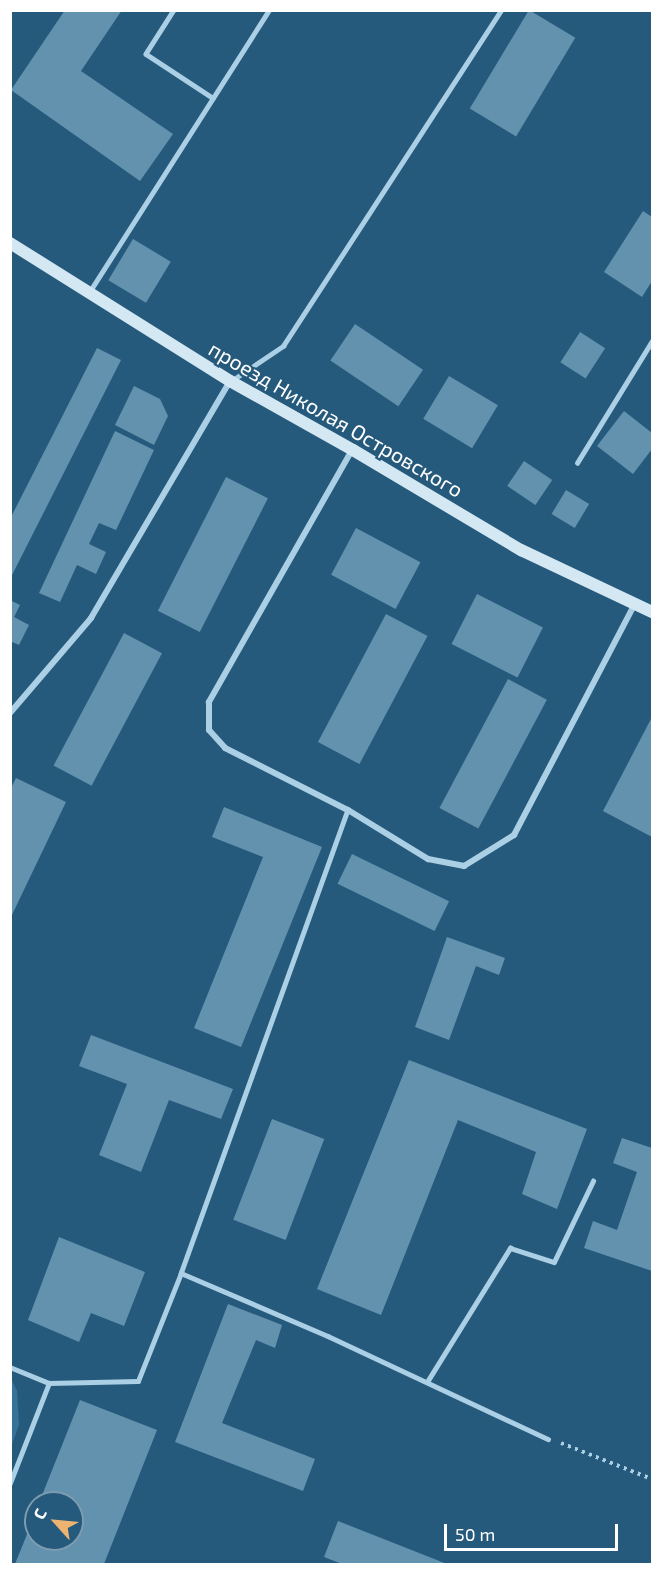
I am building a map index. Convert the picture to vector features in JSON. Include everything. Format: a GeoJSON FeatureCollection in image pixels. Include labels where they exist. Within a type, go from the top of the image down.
{"type":"FeatureCollection","features":[{"type":"Feature","properties":{"kind":"street","name":"проезд Николая Островского"},"geometry":{"type":"LineString","coordinates":[[10,243],[230,381],[521,550],[652,612]]}},
{"type":"Feature","properties":{"kind":"street"},"geometry":{"type":"LineString","coordinates":[[10,713],[91,618],[230,381]]}},
{"type":"Feature","properties":{"kind":"street"},"geometry":{"type":"LineString","coordinates":[[352,450],[208,702],[209,730],[225,748],[348,810],[428,859],[464,866],[514,835],[634,605]]}},
{"type":"Feature","properties":{"kind":"lane"},"geometry":{"type":"LineString","coordinates":[[174,10],[146,54],[213,98]]}},
{"type":"Feature","properties":{"kind":"lane"},"geometry":{"type":"LineString","coordinates":[[89,293],[269,10]]}},
{"type":"Feature","properties":{"kind":"lane"},"geometry":{"type":"LineString","coordinates":[[230,381],[283,346],[501,10]]}},
{"type":"Feature","properties":{"kind":"lane"},"geometry":{"type":"LineString","coordinates":[[577,463],[652,341]]}},
{"type":"Feature","properties":{"kind":"lane"},"geometry":{"type":"LineString","coordinates":[[10,1367],[49,1383],[138,1381],[181,1273],[348,810]]}},
{"type":"Feature","properties":{"kind":"lane"},"geometry":{"type":"LineString","coordinates":[[427,1382],[510,1248],[554,1262],[593,1181]]}},
{"type":"Feature","properties":{"kind":"lane"},"geometry":{"type":"LineString","coordinates":[[181,1273],[328,1336],[548,1439]]}},
{"type":"Feature","properties":{"kind":"lane"},"geometry":{"type":"LineString","coordinates":[[10,1483],[49,1383]]}},
{"type":"Feature","properties":{"kind":"path"},"geometry":{"type":"LineString","coordinates":[[548,1439],[652,1479]]}},
{"type":"Feature","properties":{"kind":"shaded area"},"geometry":{"type":"Polygon","coordinates":[[[10,1376],[17,1391],[19,1425],[11,1447],[10,1376]]]}},
{"type":"Feature","properties":{"kind":"building"},"geometry":{"type":"Polygon","coordinates":[[[65,10],[122,10],[81,71],[173,134],[140,181],[11,90],[65,10]]]}},
{"type":"Feature","properties":{"kind":"building"},"geometry":{"type":"Polygon","coordinates":[[[529,10],[575,38],[516,136],[470,109],[529,10]]]}},
{"type":"Feature","properties":{"kind":"building"},"geometry":{"type":"Polygon","coordinates":[[[643,211],[652,217],[652,281],[642,297],[604,272],[643,211]]]}},
{"type":"Feature","properties":{"kind":"building"},"geometry":{"type":"Polygon","coordinates":[[[133,239],[171,262],[146,303],[108,280],[133,239]]]}},
{"type":"Feature","properties":{"kind":"building"},"geometry":{"type":"Polygon","coordinates":[[[355,324],[423,370],[398,406],[330,360],[355,324]]]}},
{"type":"Feature","properties":{"kind":"building"},"geometry":{"type":"Polygon","coordinates":[[[580,332],[605,348],[586,379],[560,362],[580,332]]]}},
{"type":"Feature","properties":{"kind":"building"},"geometry":{"type":"Polygon","coordinates":[[[97,348],[121,360],[10,579],[10,519],[97,348]]]}},
{"type":"Feature","properties":{"kind":"building"},"geometry":{"type":"Polygon","coordinates":[[[449,376],[498,405],[472,448],[423,419],[449,376]]]}},
{"type":"Feature","properties":{"kind":"building"},"geometry":{"type":"Polygon","coordinates":[[[134,386],[160,399],[168,416],[154,445],[115,425],[134,386]]]}},
{"type":"Feature","properties":{"kind":"building"},"geometry":{"type":"Polygon","coordinates":[[[624,411],[652,433],[652,449],[633,474],[597,446],[624,411]]]}},
{"type":"Feature","properties":{"kind":"building"},"geometry":{"type":"Polygon","coordinates":[[[115,431],[154,450],[116,530],[99,523],[89,544],[106,552],[96,574],[77,565],[60,602],[39,593],[115,431]]]}},
{"type":"Feature","properties":{"kind":"building"},"geometry":{"type":"Polygon","coordinates":[[[524,461],[552,480],[535,505],[507,486],[524,461]]]}},
{"type":"Feature","properties":{"kind":"building"},"geometry":{"type":"Polygon","coordinates":[[[226,477],[268,498],[200,632],[158,611],[226,477]]]}},
{"type":"Feature","properties":{"kind":"building"},"geometry":{"type":"Polygon","coordinates":[[[566,490],[589,504],[575,528],[552,514],[566,490]]]}},
{"type":"Feature","properties":{"kind":"building"},"geometry":{"type":"Polygon","coordinates":[[[356,528],[420,562],[396,609],[331,575],[356,528]]]}},
{"type":"Feature","properties":{"kind":"building"},"geometry":{"type":"Polygon","coordinates":[[[477,594],[543,628],[518,677],[452,644],[477,594]]]}},
{"type":"Feature","properties":{"kind":"building"},"geometry":{"type":"Polygon","coordinates":[[[10,600],[20,605],[14,617],[29,625],[19,645],[10,641],[10,600]]]}},
{"type":"Feature","properties":{"kind":"building"},"geometry":{"type":"Polygon","coordinates":[[[386,614],[427,636],[359,764],[318,742],[386,614]]]}},
{"type":"Feature","properties":{"kind":"building"},"geometry":{"type":"Polygon","coordinates":[[[124,633],[162,653],[92,786],[54,765],[124,633]]]}},
{"type":"Feature","properties":{"kind":"building"},"geometry":{"type":"Polygon","coordinates":[[[508,679],[547,700],[478,829],[439,808],[508,679]]]}},
{"type":"Feature","properties":{"kind":"building"},"geometry":{"type":"Polygon","coordinates":[[[652,717],[652,837],[603,811],[652,717]]]}},
{"type":"Feature","properties":{"kind":"building"},"geometry":{"type":"Polygon","coordinates":[[[16,778],[66,802],[10,919],[10,790],[16,778]]]}},
{"type":"Feature","properties":{"kind":"building"},"geometry":{"type":"Polygon","coordinates":[[[224,807],[322,847],[241,1047],[194,1028],[263,857],[212,837],[224,807]]]}},
{"type":"Feature","properties":{"kind":"building"},"geometry":{"type":"Polygon","coordinates":[[[352,854],[449,901],[435,931],[338,884],[352,854]]]}},
{"type":"Feature","properties":{"kind":"building"},"geometry":{"type":"Polygon","coordinates":[[[447,937],[505,958],[499,975],[476,966],[449,1040],[415,1027],[447,937]]]}},
{"type":"Feature","properties":{"kind":"building"},"geometry":{"type":"Polygon","coordinates":[[[91,1035],[233,1089],[221,1119],[169,1100],[141,1172],[99,1155],[127,1084],[79,1066],[91,1035]]]}},
{"type":"Feature","properties":{"kind":"building"},"geometry":{"type":"Polygon","coordinates":[[[409,1060],[587,1129],[557,1209],[522,1194],[536,1152],[458,1120],[381,1315],[317,1289],[409,1060]]]}},
{"type":"Feature","properties":{"kind":"building"},"geometry":{"type":"Polygon","coordinates":[[[272,1119],[324,1139],[286,1240],[233,1220],[272,1119]]]}},
{"type":"Feature","properties":{"kind":"building"},"geometry":{"type":"Polygon","coordinates":[[[622,1138],[652,1148],[652,1271],[584,1248],[593,1221],[617,1230],[637,1172],[613,1163],[622,1138]]]}},
{"type":"Feature","properties":{"kind":"building"},"geometry":{"type":"Polygon","coordinates":[[[59,1237],[145,1272],[124,1326],[91,1313],[79,1342],[28,1320],[59,1237]]]}},
{"type":"Feature","properties":{"kind":"building"},"geometry":{"type":"Polygon","coordinates":[[[228,1304],[282,1325],[275,1348],[256,1340],[222,1423],[315,1459],[303,1491],[175,1442],[228,1304]]]}},
{"type":"Feature","properties":{"kind":"building"},"geometry":{"type":"Polygon","coordinates":[[[80,1400],[157,1430],[104,1564],[15,1564],[24,1542],[24,1551],[84,1551],[84,1491],[44,1491],[80,1400]]]}},
{"type":"Feature","properties":{"kind":"building"},"geometry":{"type":"Polygon","coordinates":[[[338,1521],[447,1564],[342,1564],[324,1557],[338,1521]]]}}]}
